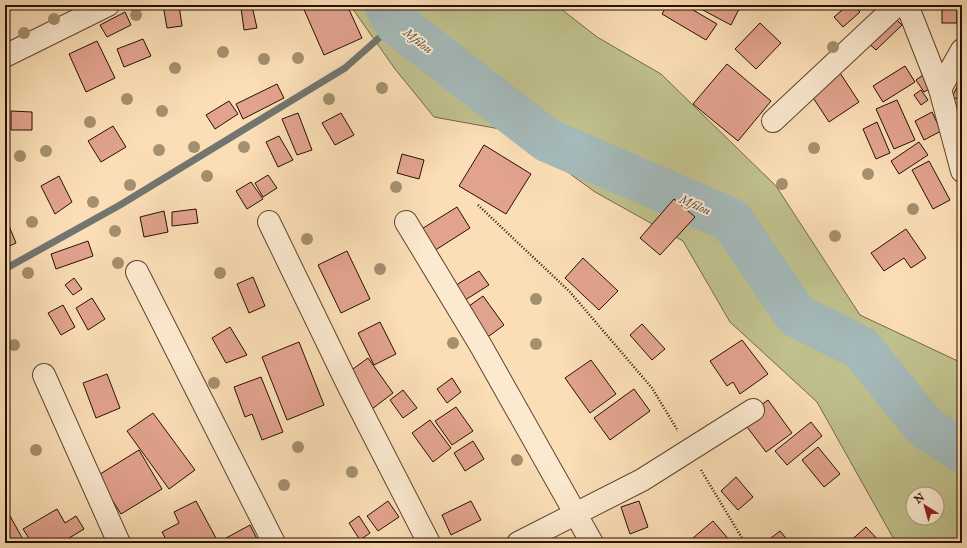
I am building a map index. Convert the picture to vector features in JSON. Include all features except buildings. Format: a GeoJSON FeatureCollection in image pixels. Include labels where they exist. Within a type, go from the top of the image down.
{"type":"FeatureCollection","features":[{"type":"Feature","properties":{"kind":"street"},"geometry":{"type":"LineString","coordinates":[[5,56],[108,5]]}},
{"type":"Feature","properties":{"kind":"street"},"geometry":{"type":"LineString","coordinates":[[773,122],[897,5]]}},
{"type":"Feature","properties":{"kind":"street"},"geometry":{"type":"LineString","coordinates":[[907,5],[940,89],[962,171]]}},
{"type":"Feature","properties":{"kind":"street"},"geometry":{"type":"LineString","coordinates":[[940,89],[962,50]]}},
{"type":"Feature","properties":{"kind":"street"},"geometry":{"type":"LineString","coordinates":[[269,222],[350,390],[429,543]]}},
{"type":"Feature","properties":{"kind":"street"},"geometry":{"type":"LineString","coordinates":[[406,222],[481,346],[592,543]]}},
{"type":"Feature","properties":{"kind":"street"},"geometry":{"type":"LineString","coordinates":[[137,272],[274,543]]}},
{"type":"Feature","properties":{"kind":"street"},"geometry":{"type":"LineString","coordinates":[[44,375],[119,543]]}},
{"type":"Feature","properties":{"kind":"street"},"geometry":{"type":"LineString","coordinates":[[518,543],[642,480],[753,410]]}},
{"type":"Feature","properties":{"kind":"path"},"geometry":{"type":"LineString","coordinates":[[478,205],[570,292],[652,388],[745,543]]}},
{"type":"Feature","properties":{"kind":"green space"},"geometry":{"type":"Polygon","coordinates":[[[350,5],[556,5],[597,37],[661,74],[776,186],[860,315],[962,363],[962,543],[896,543],[817,402],[730,322],[683,241],[595,192],[511,131],[434,117],[395,69],[350,5]]]}},
{"type":"Feature","properties":{"kind":"waterway","name":"Mfilou"},"geometry":{"type":"LineString","coordinates":[[386,5],[396,23],[547,140],[731,220],[797,316],[861,348],[925,427],[962,451]]}},
{"type":"Feature","properties":{"kind":"waterway"},"geometry":{"type":"LineString","coordinates":[[5,269],[120,205],[345,68],[396,23]]}}]}
